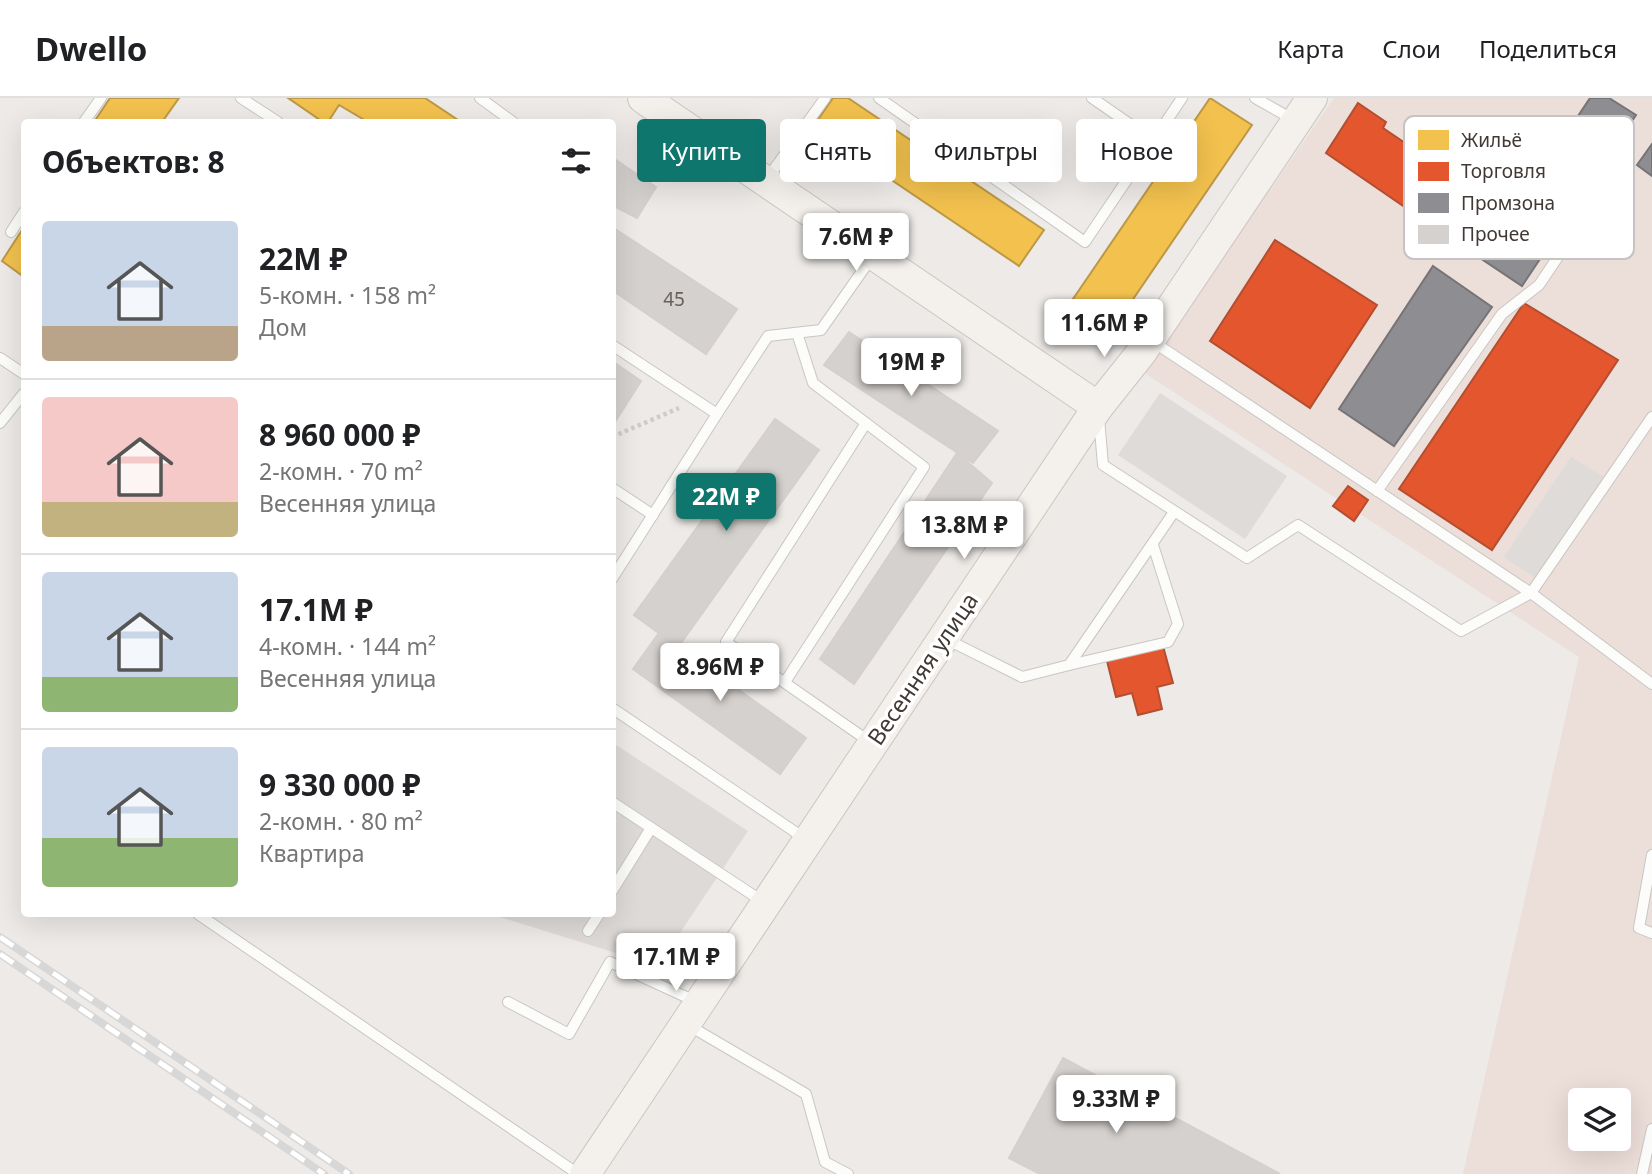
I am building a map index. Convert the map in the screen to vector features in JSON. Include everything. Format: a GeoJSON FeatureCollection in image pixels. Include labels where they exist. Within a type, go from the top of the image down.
{"type":"FeatureCollection","features":[{"type":"Feature","properties":{"kind":"street"},"geometry":{"type":"LineString","coordinates":[[643,98],[674,119]]}},
{"type":"Feature","properties":{"kind":"street","name":"Весенняя улица"},"geometry":{"type":"LineString","coordinates":[[585,1174],[1098,407],[1150,340],[1304,110]]}},
{"type":"Feature","properties":{"kind":"street"},"geometry":{"type":"LineString","coordinates":[[766,181],[1098,407]]}},
{"type":"Feature","properties":{"kind":"lane"},"geometry":{"type":"LineString","coordinates":[[86,119],[101,98]]}},
{"type":"Feature","properties":{"kind":"lane"},"geometry":{"type":"LineString","coordinates":[[241,98],[273,119]]}},
{"type":"Feature","properties":{"kind":"lane"},"geometry":{"type":"LineString","coordinates":[[480,98],[509,119]]}},
{"type":"Feature","properties":{"kind":"lane"},"geometry":{"type":"LineString","coordinates":[[766,181],[825,98]]}},
{"type":"Feature","properties":{"kind":"lane"},"geometry":{"type":"LineString","coordinates":[[879,98],[1085,242],[1125,182]]}},
{"type":"Feature","properties":{"kind":"lane"},"geometry":{"type":"LineString","coordinates":[[1091,98],[1122,119]]}},
{"type":"Feature","properties":{"kind":"lane"},"geometry":{"type":"LineString","coordinates":[[1168,119],[1182,98]]}},
{"type":"Feature","properties":{"kind":"lane"},"geometry":{"type":"LineString","coordinates":[[1255,98],[1304,110]]}},
{"type":"Feature","properties":{"kind":"lane"},"geometry":{"type":"LineString","coordinates":[[11,232],[21,217]]}},
{"type":"Feature","properties":{"kind":"lane"},"geometry":{"type":"LineString","coordinates":[[616,573],[768,336],[821,330],[874,254]]}},
{"type":"Feature","properties":{"kind":"lane"},"geometry":{"type":"LineString","coordinates":[[1377,491],[1502,314],[1538,285],[1556,259]]}},
{"type":"Feature","properties":{"kind":"lane"},"geometry":{"type":"LineString","coordinates":[[785,682],[924,467],[813,383],[797,333]]}},
{"type":"Feature","properties":{"kind":"lane"},"geometry":{"type":"LineString","coordinates":[[1150,340],[1531,593],[1652,684]]}},
{"type":"Feature","properties":{"kind":"lane"},"geometry":{"type":"LineString","coordinates":[[616,348],[717,414]]}},
{"type":"Feature","properties":{"kind":"lane"},"geometry":{"type":"LineString","coordinates":[[0,358],[21,372]]}},
{"type":"Feature","properties":{"kind":"lane"},"geometry":{"type":"LineString","coordinates":[[0,423],[21,397]]}},
{"type":"Feature","properties":{"kind":"lane"},"geometry":{"type":"LineString","coordinates":[[1098,407],[1103,465],[1247,558],[1298,526],[1461,631],[1531,593],[1652,417]]}},
{"type":"Feature","properties":{"kind":"lane"},"geometry":{"type":"LineString","coordinates":[[866,423],[726,642],[873,744]]}},
{"type":"Feature","properties":{"kind":"lane"},"geometry":{"type":"LineString","coordinates":[[616,491],[653,515]]}},
{"type":"Feature","properties":{"kind":"lane"},"geometry":{"type":"LineString","coordinates":[[1069,665],[1174,512]]}},
{"type":"Feature","properties":{"kind":"lane"},"geometry":{"type":"LineString","coordinates":[[944,637],[1022,677],[1168,642],[1178,624],[1153,544]]}},
{"type":"Feature","properties":{"kind":"lane"},"geometry":{"type":"LineString","coordinates":[[616,711],[808,840]]}},
{"type":"Feature","properties":{"kind":"lane"},"geometry":{"type":"LineString","coordinates":[[616,805],[766,904]]}},
{"type":"Feature","properties":{"kind":"lane"},"geometry":{"type":"LineString","coordinates":[[616,885],[651,828]]}},
{"type":"Feature","properties":{"kind":"lane"},"geometry":{"type":"LineString","coordinates":[[1652,855],[1639,928],[1652,933]]}},
{"type":"Feature","properties":{"kind":"lane"},"geometry":{"type":"LineString","coordinates":[[202,917],[578,1174]]}},
{"type":"Feature","properties":{"kind":"lane"},"geometry":{"type":"LineString","coordinates":[[588,931],[597,917]]}},
{"type":"Feature","properties":{"kind":"lane"},"geometry":{"type":"LineString","coordinates":[[508,1002],[569,1034],[610,962],[693,1014],[806,1094],[825,1162],[848,1174]]}},
{"type":"Feature","properties":{"kind":"lane"},"geometry":{"type":"LineString","coordinates":[[1642,1174],[1652,1129]]}},
{"type":"Feature","properties":{"kind":"path"},"geometry":{"type":"LineString","coordinates":[[616,435],[696,401]]}},
{"type":"Feature","properties":{"kind":"shaded area"},"geometry":{"type":"Polygon","coordinates":[[[1334,98],[1652,98],[1652,1174],[1463,1174],[1579,657],[1143,372],[1334,98]]]}},
{"type":"Feature","properties":{"kind":"shaded area"},"geometry":{"type":"Polygon","coordinates":[[[1160,393],[1287,476],[1245,539],[1118,455],[1160,393]]]}},
{"type":"Feature","properties":{"kind":"shaded area"},"geometry":{"type":"Polygon","coordinates":[[[1571,457],[1607,479],[1539,580],[1504,557],[1571,457]]]}},
{"type":"Feature","properties":{"kind":"shaded area"},"geometry":{"type":"Polygon","coordinates":[[[616,745],[748,831],[658,966],[500,917],[616,917],[616,745]]]}},
{"type":"Feature","properties":{"kind":"building: Жильё"},"geometry":{"type":"Polygon","coordinates":[[[110,98],[179,98],[164,119],[96,119],[110,98]]]}},
{"type":"Feature","properties":{"kind":"building: Жильё"},"geometry":{"type":"Polygon","coordinates":[[[288,98],[425,98],[456,119],[363,119],[339,105],[330,119],[319,119],[288,98]]]}},
{"type":"Feature","properties":{"kind":"building: Жильё"},"geometry":{"type":"Polygon","coordinates":[[[833,98],[848,98],[879,119],[819,119],[833,98]]]}},
{"type":"Feature","properties":{"kind":"building: Жильё"},"geometry":{"type":"Polygon","coordinates":[[[1210,98],[1252,125],[1114,327],[1073,299],[1153,182],[1197,182],[1196,119],[1210,98]]]}},
{"type":"Feature","properties":{"kind":"building: Жильё"},"geometry":{"type":"Polygon","coordinates":[[[896,130],[910,140],[910,182],[973,182],[1044,230],[1019,266],[895,182],[896,130]]]}},
{"type":"Feature","properties":{"kind":"building: Жильё"},"geometry":{"type":"Polygon","coordinates":[[[21,232],[21,275],[2,261],[21,232]]]}},
{"type":"Feature","properties":{"kind":"building: Торговля"},"geometry":{"type":"Polygon","coordinates":[[[1358,103],[1386,122],[1383,128],[1404,142],[1404,207],[1326,153],[1358,103]]]}},
{"type":"Feature","properties":{"kind":"building: Торговля"},"geometry":{"type":"Polygon","coordinates":[[[1275,240],[1377,305],[1310,408],[1210,341],[1275,240]]]}},
{"type":"Feature","properties":{"kind":"building: Торговля"},"geometry":{"type":"Polygon","coordinates":[[[1524,303],[1618,360],[1492,550],[1399,489],[1524,303]]]}},
{"type":"Feature","properties":{"kind":"building: Торговля"},"geometry":{"type":"Polygon","coordinates":[[[1348,486],[1368,500],[1354,521],[1333,506],[1348,486]]]}},
{"type":"Feature","properties":{"kind":"building: Торговля"},"geometry":{"type":"Polygon","coordinates":[[[1163,646],[1173,683],[1157,687],[1162,709],[1138,715],[1132,693],[1116,697],[1107,661],[1163,646]]]}},
{"type":"Feature","properties":{"kind":"building: Промзона"},"geometry":{"type":"Polygon","coordinates":[[[1590,98],[1609,98],[1636,115],[1634,118],[1578,116],[1590,98]]]}},
{"type":"Feature","properties":{"kind":"building: Промзона"},"geometry":{"type":"Polygon","coordinates":[[[1652,144],[1652,176],[1637,165],[1652,144]]]}},
{"type":"Feature","properties":{"kind":"building: Промзона"},"geometry":{"type":"Polygon","coordinates":[[[1482,259],[1540,259],[1522,286],[1482,259]]]}},
{"type":"Feature","properties":{"kind":"building: Промзона"},"geometry":{"type":"Polygon","coordinates":[[[1433,266],[1492,307],[1394,446],[1339,409],[1433,266]]]}},
{"type":"Feature","properties":{"kind":"building: Прочее"},"geometry":{"type":"Polygon","coordinates":[[[616,160],[637,174],[637,182],[649,182],[656,187],[637,218],[616,207],[616,160]]]}},
{"type":"Feature","properties":{"kind":"building: Прочее"},"geometry":{"type":"Polygon","coordinates":[[[616,230],[737,309],[706,354],[616,293],[616,230]]]}},
{"type":"Feature","properties":{"kind":"building: Прочее"},"geometry":{"type":"Polygon","coordinates":[[[849,332],[998,431],[973,463],[824,365],[849,332]]]}},
{"type":"Feature","properties":{"kind":"building: Прочее"},"geometry":{"type":"Polygon","coordinates":[[[616,364],[641,381],[616,420],[616,364]]]}},
{"type":"Feature","properties":{"kind":"building: Прочее"},"geometry":{"type":"Polygon","coordinates":[[[775,419],[819,450],[678,647],[634,615],[775,419]]]}},
{"type":"Feature","properties":{"kind":"building: Прочее"},"geometry":{"type":"Polygon","coordinates":[[[957,453],[992,483],[854,684],[820,659],[957,453]]]}},
{"type":"Feature","properties":{"kind":"building: Прочее"},"geometry":{"type":"Polygon","coordinates":[[[659,633],[806,738],[780,774],[633,669],[659,633]]]}},
{"type":"Feature","properties":{"kind":"building: Прочее"},"geometry":{"type":"Polygon","coordinates":[[[1063,1058],[1280,1174],[1040,1174],[1009,1158],[1063,1058]]]}},
{"type":"Feature","properties":{"kind":"railway"},"geometry":{"type":"LineString","coordinates":[[0,937],[349,1174]]}},
{"type":"Feature","properties":{"kind":"railway"},"geometry":{"type":"LineString","coordinates":[[0,954],[324,1174]]}}]}
